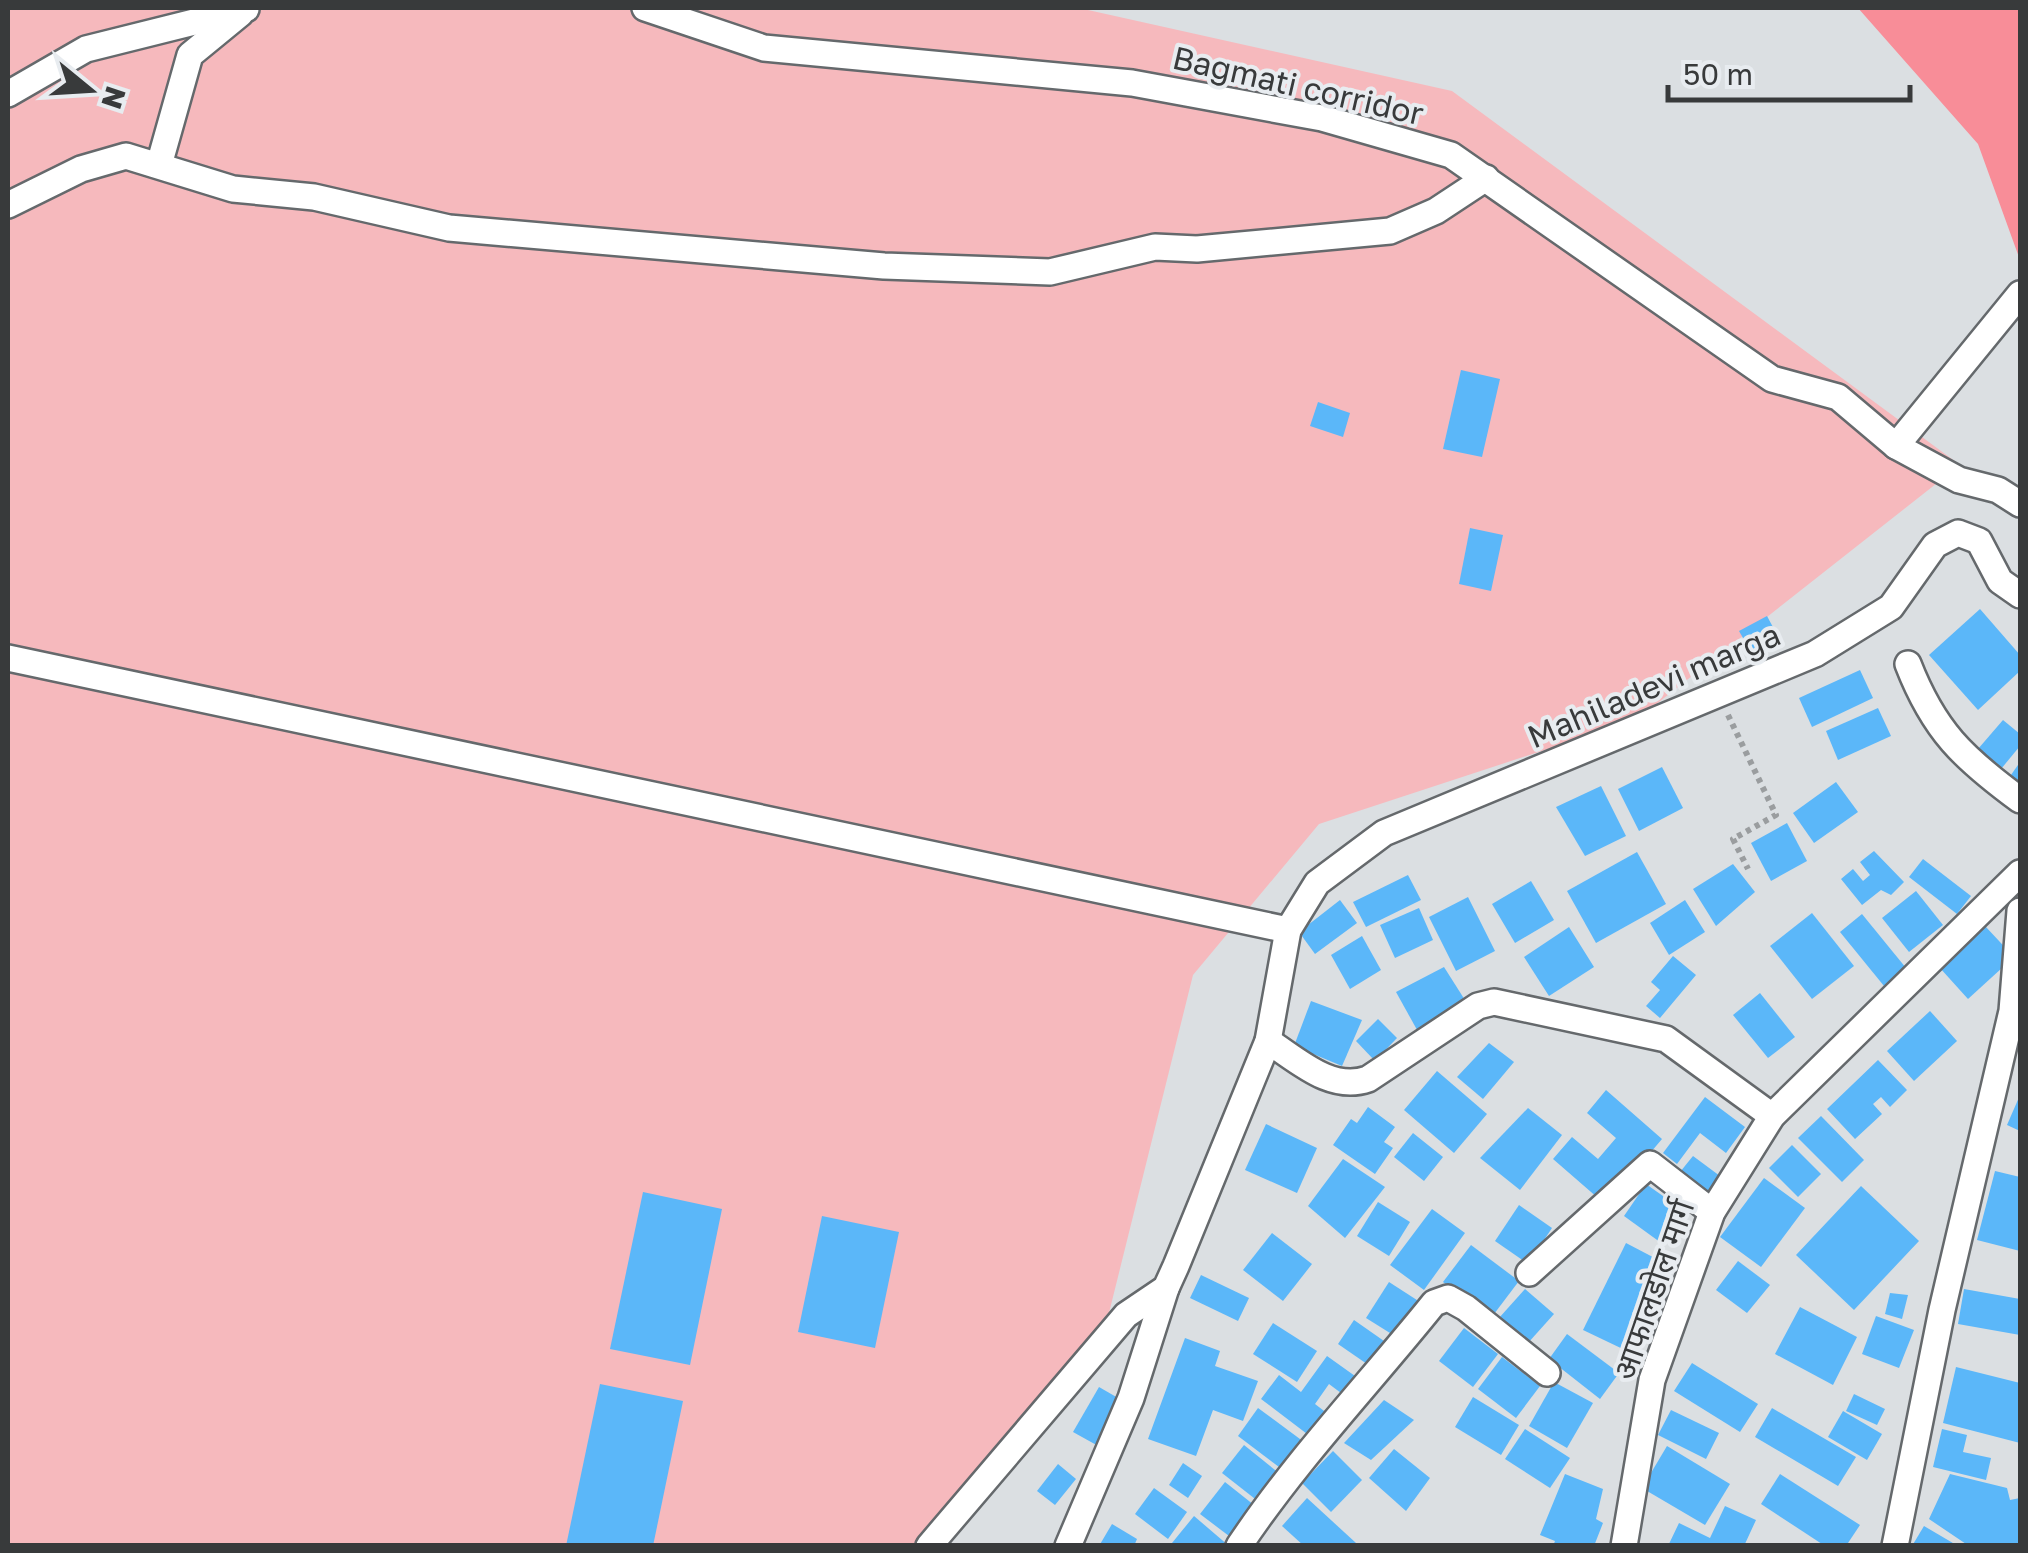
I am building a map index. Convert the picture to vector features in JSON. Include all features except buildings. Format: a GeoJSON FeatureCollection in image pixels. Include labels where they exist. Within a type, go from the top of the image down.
{"type":"FeatureCollection","features":[{"type":"Feature","properties":{"kind":"street"},"geometry":{"type":"LineString","coordinates":[[159,164],[190,55],[247,8]]}},
{"type":"Feature","properties":{"kind":"street"},"geometry":{"type":"LineString","coordinates":[[8,74],[86,49],[247,8]]}},
{"type":"Feature","properties":{"kind":"street","name":"Bagmati corridor"},"geometry":{"type":"LineString","coordinates":[[646,8],[764,48],[1132,83],[1322,118],[1451,155],[1772,378],[1838,397],[1896,446],[1959,480],[1998,490],[2020,504]]}},
{"type":"Feature","properties":{"kind":"street"},"geometry":{"type":"LineString","coordinates":[[8,94],[86,49]]}},
{"type":"Feature","properties":{"kind":"street"},"geometry":{"type":"LineString","coordinates":[[8,205],[81,169],[126,156],[234,189],[314,197],[449,228],[884,266],[1050,272],[1155,247],[1197,250],[1390,231],[1436,211],[1486,178]]}},
{"type":"Feature","properties":{"kind":"street"},"geometry":{"type":"LineString","coordinates":[[1896,446],[2020,294]]}},
{"type":"Feature","properties":{"kind":"street","name":"Mahiladevi marga"},"geometry":{"type":"LineString","coordinates":[[1288,930],[1317,882],[1384,834],[1814,654],[1892,607],[1934,546],[1958,532],[1979,541],[2000,581],[2020,595]]}},
{"type":"Feature","properties":{"kind":"street"},"geometry":{"type":"LineString","coordinates":[[8,658],[1288,930],[1268,1041],[1166,1288],[1131,1398],[1068,1546]]}},
{"type":"Feature","properties":{"kind":"street"},"geometry":{"type":"LineString","coordinates":[[1908,664],[1927,712],[1964,755],[2020,800]]}},
{"type":"Feature","properties":{"kind":"street","name":"आफालडोल मार्ग"},"geometry":{"type":"LineString","coordinates":[[1624,1546],[1652,1380],[1712,1212],[1772,1116],[2020,873]]}},
{"type":"Feature","properties":{"kind":"street"},"geometry":{"type":"LineString","coordinates":[[1895,1546],[1942,1310],[2012,1010],[2020,910]]}},
{"type":"Feature","properties":{"kind":"street"},"geometry":{"type":"LineString","coordinates":[[1268,1041],[1330,1080],[1348,1086],[1368,1079],[1478,1006],[1520,1005],[1589,1025],[1666,1039],[1772,1116]]}},
{"type":"Feature","properties":{"kind":"street"},"geometry":{"type":"LineString","coordinates":[[1529,1273],[1600,1212],[1641,1168],[1650,1164],[1712,1212]]}},
{"type":"Feature","properties":{"kind":"street"},"geometry":{"type":"LineString","coordinates":[[928,1546],[1126,1315],[1166,1288]]}},
{"type":"Feature","properties":{"kind":"street"},"geometry":{"type":"LineString","coordinates":[[1239,1546],[1284,1477],[1434,1303],[1448,1298],[1466,1308],[1546,1373]]}},
{"type":"Feature","properties":{"kind":"path"},"geometry":{"type":"LineString","coordinates":[[1718,694],[1776,815],[1733,839],[1748,869]]}},
{"type":"Feature","properties":{"kind":"shaded area"},"geometry":{"type":"Polygon","coordinates":[[[8,8],[1079,8],[1452,91],[1960,465],[1636,720],[1319,824],[1193,975],[1107,1321],[920,1545],[8,1546],[8,8]]]}},
{"type":"Feature","properties":{"kind":"shaded area"},"geometry":{"type":"Polygon","coordinates":[[[1858,8],[2020,8],[2020,260],[1978,144],[1858,8]]]}}]}
